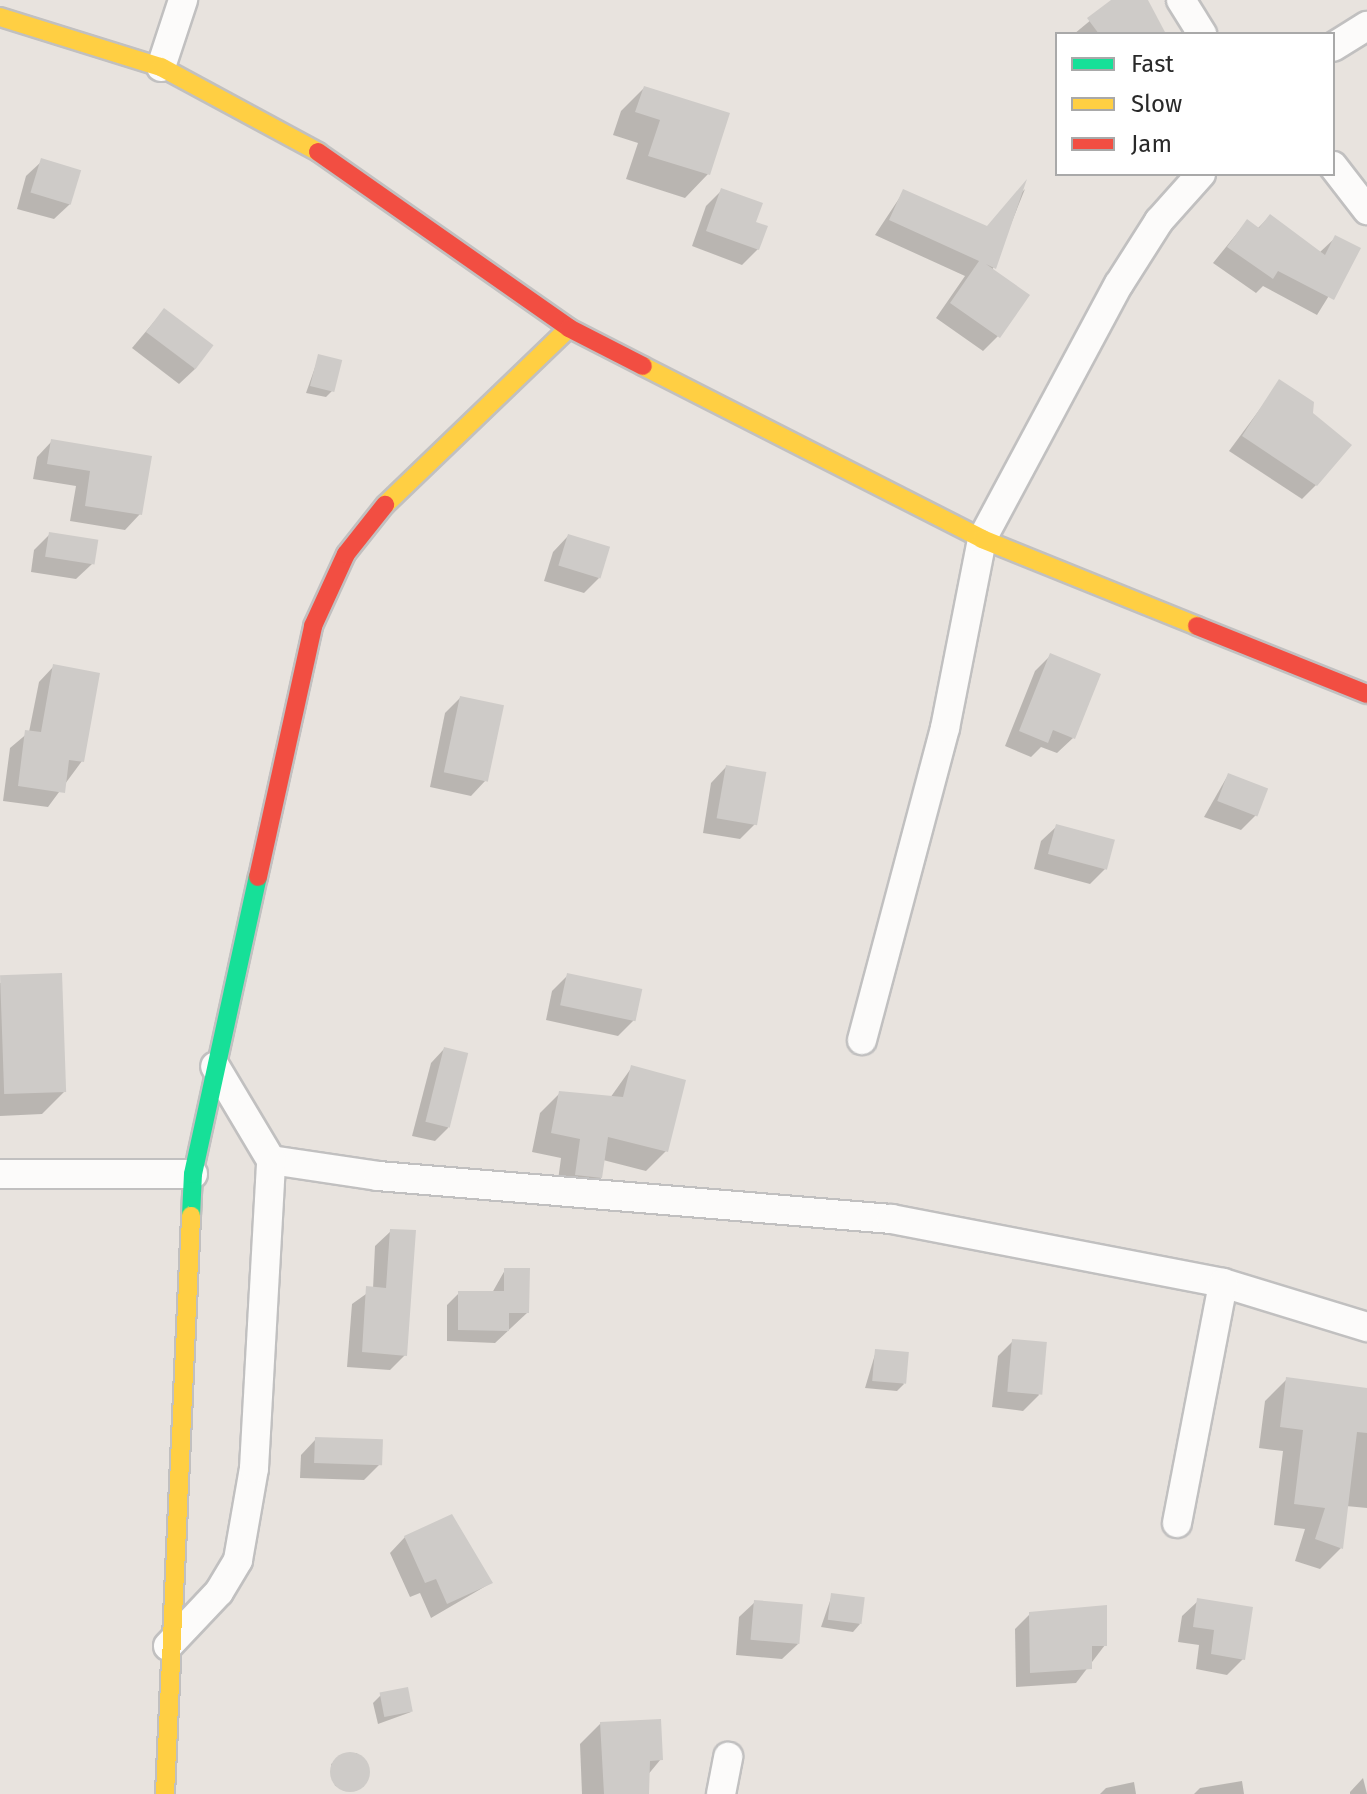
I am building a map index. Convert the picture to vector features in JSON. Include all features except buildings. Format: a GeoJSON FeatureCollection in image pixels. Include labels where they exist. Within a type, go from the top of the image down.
{"type":"FeatureCollection","features":[{"type":"Feature","properties":{"kind":"street"},"geometry":{"type":"LineString","coordinates":[[161,67],[183,0]]}},
{"type":"Feature","properties":{"kind":"street"},"geometry":{"type":"LineString","coordinates":[[1181,0],[1201,32]]}},
{"type":"Feature","properties":{"kind":"street"},"geometry":{"type":"LineString","coordinates":[[0,17],[161,67],[295,136],[569,328],[982,539],[1367,694]]}},
{"type":"Feature","properties":{"kind":"street"},"geometry":{"type":"LineString","coordinates":[[1335,46],[1367,26]]}},
{"type":"Feature","properties":{"kind":"street"},"geometry":{"type":"LineString","coordinates":[[1335,169],[1367,210]]}},
{"type":"Feature","properties":{"kind":"street"},"geometry":{"type":"LineString","coordinates":[[862,1040],[945,728],[982,539],[1119,284],[1159,221],[1199,176]]}},
{"type":"Feature","properties":{"kind":"street"},"geometry":{"type":"LineString","coordinates":[[165,1794],[167,1647],[193,1174],[313,626],[346,554],[383,507],[569,328]]}},
{"type":"Feature","properties":{"kind":"street"},"geometry":{"type":"LineString","coordinates":[[167,1647],[219,1592],[249,1522],[271,1160],[215,1066]]}},
{"type":"Feature","properties":{"kind":"street"},"geometry":{"type":"LineString","coordinates":[[271,1160],[378,1176],[891,1219],[1223,1283],[1367,1327]]}},
{"type":"Feature","properties":{"kind":"street"},"geometry":{"type":"LineString","coordinates":[[0,1174],[193,1174]]}},
{"type":"Feature","properties":{"kind":"street"},"geometry":{"type":"LineString","coordinates":[[1177,1523],[1223,1283]]}},
{"type":"Feature","properties":{"kind":"street"},"geometry":{"type":"LineString","coordinates":[[721,1794],[728,1757]]}},
{"type":"Feature","properties":{"kind":"traffic: fast"},"geometry":{"type":"LineString","coordinates":[[191,1216],[193,1174],[258,877]]}},
{"type":"Feature","properties":{"kind":"traffic: slow"},"geometry":{"type":"LineString","coordinates":[[0,17],[161,67],[318,152]]}},
{"type":"Feature","properties":{"kind":"traffic: slow"},"geometry":{"type":"LineString","coordinates":[[385,505],[569,328]]}},
{"type":"Feature","properties":{"kind":"traffic: slow"},"geometry":{"type":"LineString","coordinates":[[643,366],[982,539],[1197,626]]}},
{"type":"Feature","properties":{"kind":"traffic: slow"},"geometry":{"type":"LineString","coordinates":[[165,1794],[191,1216]]}},
{"type":"Feature","properties":{"kind":"traffic: jam"},"geometry":{"type":"LineString","coordinates":[[318,152],[569,328],[643,366]]}},
{"type":"Feature","properties":{"kind":"traffic: jam"},"geometry":{"type":"LineString","coordinates":[[258,877],[313,626],[346,554],[385,505]]}},
{"type":"Feature","properties":{"kind":"traffic: jam"},"geometry":{"type":"LineString","coordinates":[[1197,626],[1367,694]]}}]}
